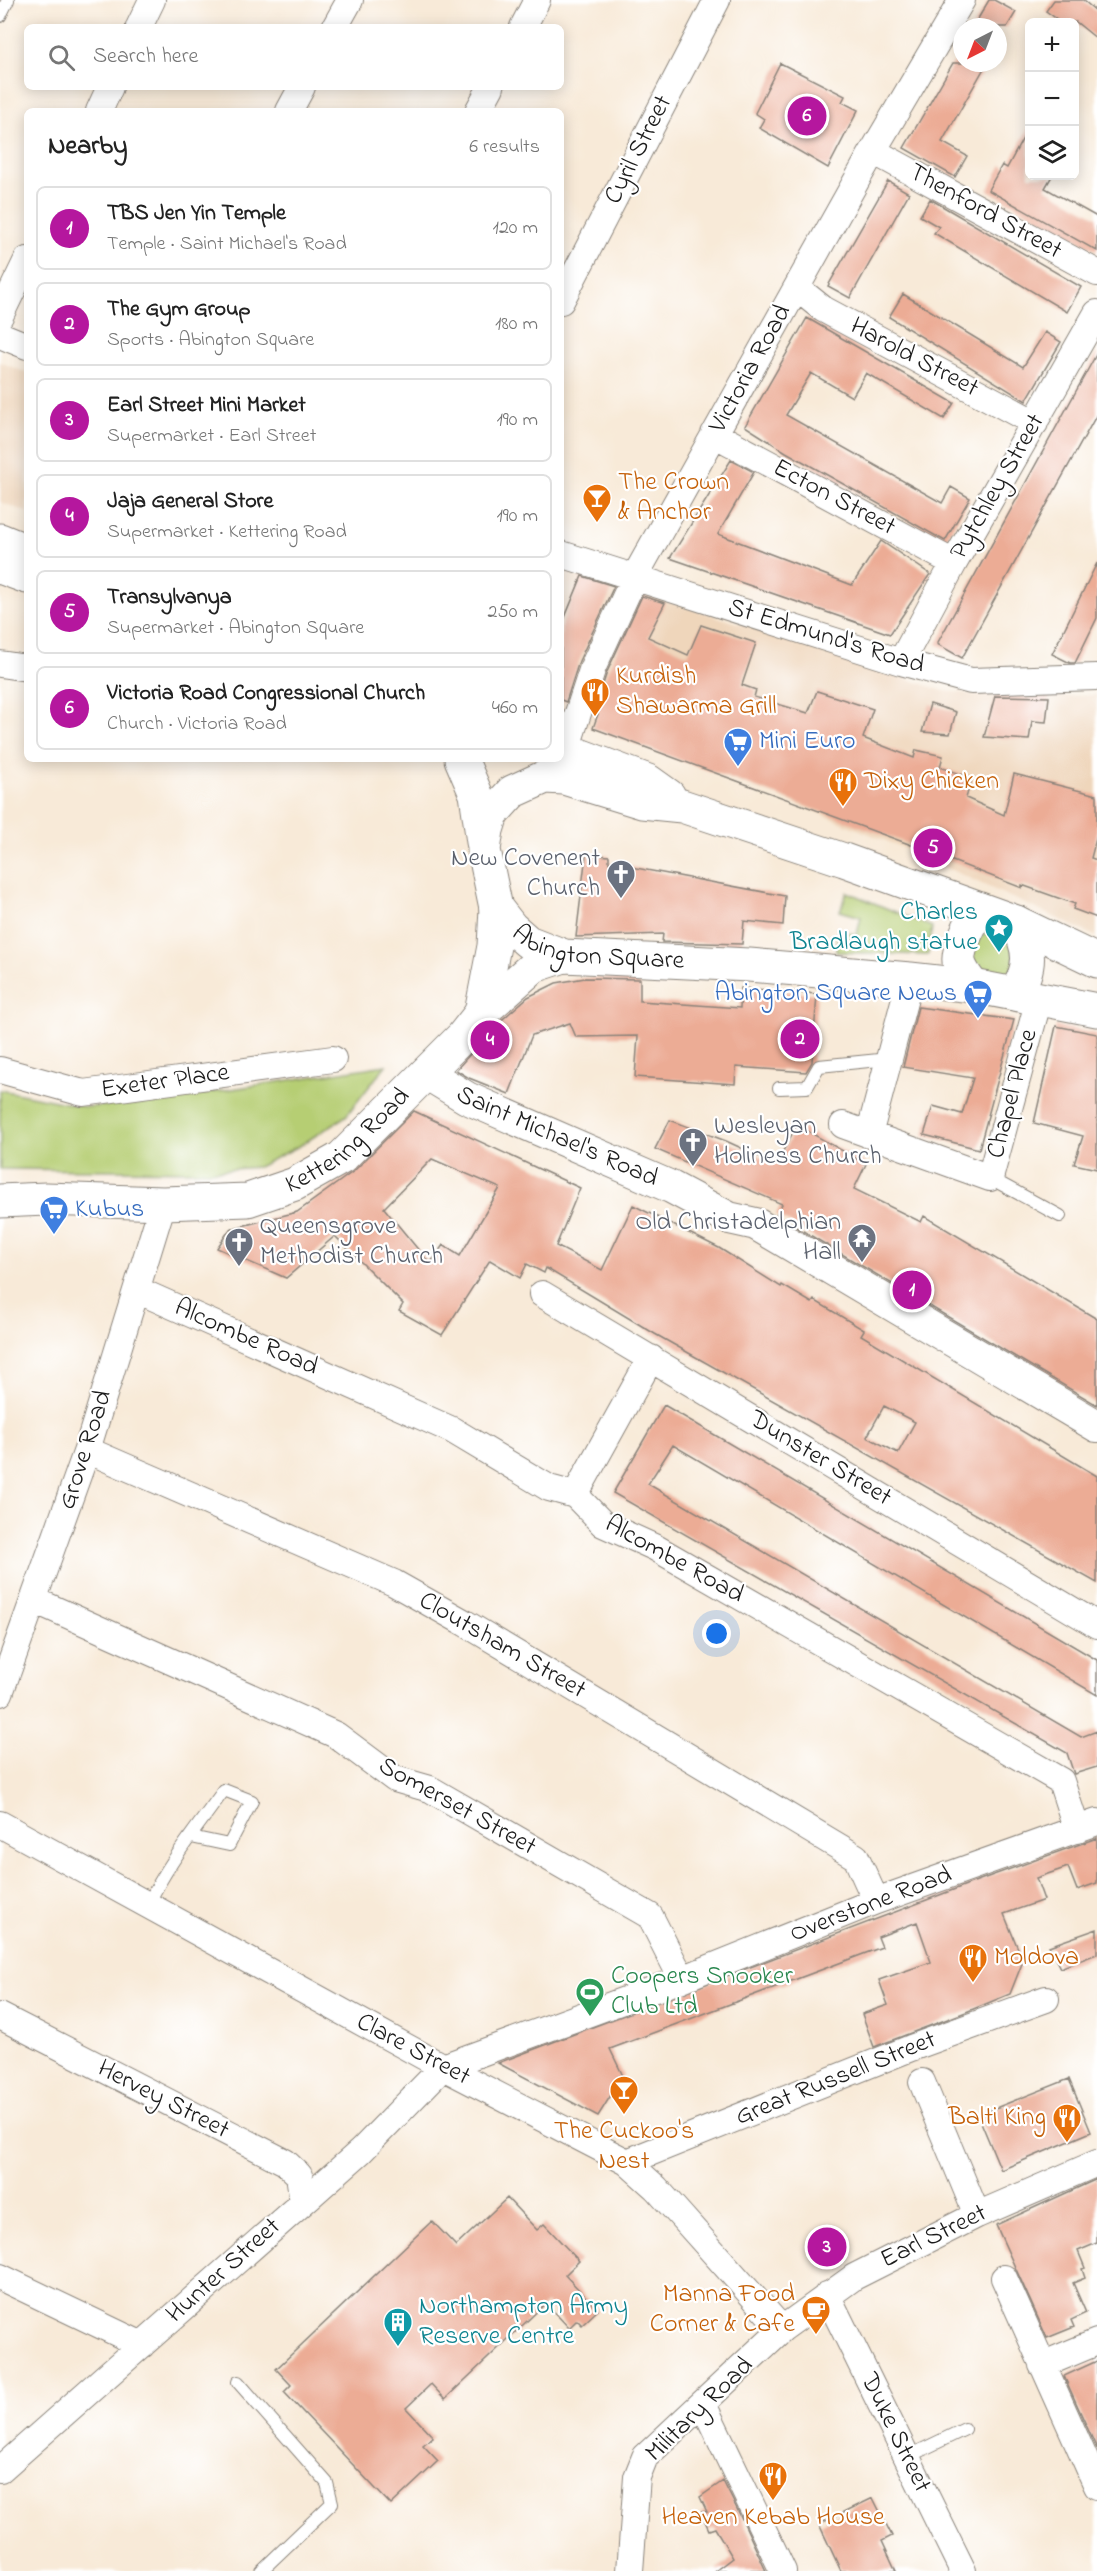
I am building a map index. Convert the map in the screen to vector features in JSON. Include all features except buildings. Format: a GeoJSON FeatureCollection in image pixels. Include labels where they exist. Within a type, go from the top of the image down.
{"type":"FeatureCollection","features":[{"type":"Feature","properties":{"kind":"main road"},"geometry":{"type":"LineString","coordinates":[[6,550],[24,573]]}},
{"type":"Feature","properties":{"kind":"main road"},"geometry":{"type":"LineString","coordinates":[[564,749],[648,781],[682,806]]}},
{"type":"Feature","properties":{"kind":"main road"},"geometry":{"type":"LineString","coordinates":[[462,762],[476,794],[484,850]]}},
{"type":"Feature","properties":{"kind":"main road","name":"Abington Square"},"geometry":{"type":"LineString","coordinates":[[1097,961],[1016,922],[682,806],[642,802],[564,778],[545,777],[512,792],[492,814],[484,850],[496,908],[511,927],[528,942],[564,956],[749,965],[910,979],[973,986],[1097,1010]]}},
{"type":"Feature","properties":{"kind":"main road"},"geometry":{"type":"LineString","coordinates":[[481,1013],[494,946],[496,908]]}},
{"type":"Feature","properties":{"kind":"main road"},"geometry":{"type":"LineString","coordinates":[[973,986],[963,973],[958,960],[968,927],[979,909]]}},
{"type":"Feature","properties":{"kind":"main road"},"geometry":{"type":"LineString","coordinates":[[1016,922],[1029,952],[1023,980],[1027,997]]}},
{"type":"Feature","properties":{"kind":"main road","name":"Kettering Road"},"geometry":{"type":"LineString","coordinates":[[0,1201],[46,1199],[163,1203],[248,1200],[295,1184],[341,1158],[462,1037],[481,1013],[534,966],[564,956]]}},
{"type":"Feature","properties":{"kind":"street"},"geometry":{"type":"LineString","coordinates":[[140,24],[152,0]]}},
{"type":"Feature","properties":{"kind":"street"},"geometry":{"type":"LineString","coordinates":[[337,24],[350,0]]}},
{"type":"Feature","properties":{"kind":"street"},"geometry":{"type":"LineString","coordinates":[[525,24],[537,0]]}},
{"type":"Feature","properties":{"kind":"street","name":"Cyril Street"},"geometry":{"type":"LineString","coordinates":[[564,295],[717,0]]}},
{"type":"Feature","properties":{"kind":"street","name":"Victoria Road"},"geometry":{"type":"LineString","coordinates":[[564,746],[593,667],[634,578],[873,151],[962,0]]}},
{"type":"Feature","properties":{"kind":"street"},"geometry":{"type":"LineString","coordinates":[[100,108],[109,90]]}},
{"type":"Feature","properties":{"kind":"street"},"geometry":{"type":"LineString","coordinates":[[292,108],[300,90]]}},
{"type":"Feature","properties":{"kind":"street"},"geometry":{"type":"LineString","coordinates":[[480,108],[488,90]]}},
{"type":"Feature","properties":{"kind":"street","name":"Thenford Street"},"geometry":{"type":"LineString","coordinates":[[873,151],[1097,273]]}},
{"type":"Feature","properties":{"kind":"street"},"geometry":{"type":"LineString","coordinates":[[0,316],[24,266]]}},
{"type":"Feature","properties":{"kind":"street","name":"Harold Street"},"geometry":{"type":"LineString","coordinates":[[797,288],[823,309],[1035,423]]}},
{"type":"Feature","properties":{"kind":"street","name":"Pytchley Street"},"geometry":{"type":"LineString","coordinates":[[901,662],[954,563],[1097,313]]}},
{"type":"Feature","properties":{"kind":"street"},"geometry":{"type":"LineString","coordinates":[[0,335],[24,345]]}},
{"type":"Feature","properties":{"kind":"street","name":"Ecton Street"},"geometry":{"type":"LineString","coordinates":[[714,434],[954,563]]}},
{"type":"Feature","properties":{"kind":"street","name":"St Edmund's Road"},"geometry":{"type":"LineString","coordinates":[[564,555],[901,662],[971,681],[1096,675]]}},
{"type":"Feature","properties":{"kind":"street"},"geometry":{"type":"LineString","coordinates":[[0,664],[24,668]]}},
{"type":"Feature","properties":{"kind":"street"},"geometry":{"type":"LineString","coordinates":[[869,1135],[910,979]]}},
{"type":"Feature","properties":{"kind":"street","name":"Chapel Place"},"geometry":{"type":"LineString","coordinates":[[843,1125],[990,1178],[1027,997]]}},
{"type":"Feature","properties":{"kind":"street","name":"Exeter Place"},"geometry":{"type":"LineString","coordinates":[[0,1070],[83,1093],[333,1059]]}},
{"type":"Feature","properties":{"kind":"street","name":"Saint Michael's Road"},"geometry":{"type":"LineString","coordinates":[[426,1073],[467,1098],[671,1187],[729,1218],[756,1224],[1097,1426]]}},
{"type":"Feature","properties":{"kind":"street","name":"Grove Road"},"geometry":{"type":"LineString","coordinates":[[0,1693],[87,1450],[163,1203]]}},
{"type":"Feature","properties":{"kind":"street","name":"Alcombe Road"},"geometry":{"type":"LineString","coordinates":[[137,1290],[452,1430],[549,1488],[575,1495],[603,1524],[656,1548],[1061,1781],[1087,1826]]}},
{"type":"Feature","properties":{"kind":"street","name":"Dunster Street"},"geometry":{"type":"LineString","coordinates":[[542,1294],[1097,1624]]}},
{"type":"Feature","properties":{"kind":"street"},"geometry":{"type":"LineString","coordinates":[[575,1495],[651,1358]]}},
{"type":"Feature","properties":{"kind":"street","name":"Cloutsham Street"},"geometry":{"type":"LineString","coordinates":[[87,1450],[394,1583],[465,1623],[856,1857],[876,1901]]}},
{"type":"Feature","properties":{"kind":"street","name":"Somerset Street"},"geometry":{"type":"LineString","coordinates":[[34,1600],[336,1735],[395,1779],[430,1789],[650,1916],[682,1979]]}},
{"type":"Feature","properties":{"kind":"street","name":"Clare Street"},"geometry":{"type":"LineString","coordinates":[[0,1824],[443,2067],[627,2162],[656,2188],[782,2330]]}},
{"type":"Feature","properties":{"kind":"street","name":"Overstone Road"},"geometry":{"type":"LineString","coordinates":[[443,2067],[682,1979],[876,1901],[1087,1826]]}},
{"type":"Feature","properties":{"kind":"street","name":"Great Russell Street"},"geometry":{"type":"LineString","coordinates":[[627,2162],[911,2048],[1046,1999]]}},
{"type":"Feature","properties":{"kind":"street","name":"Hervey Street"},"geometry":{"type":"LineString","coordinates":[[0,2016],[285,2162],[299,2175],[303,2202]]}},
{"type":"Feature","properties":{"kind":"street","name":"Hunter Street"},"geometry":{"type":"LineString","coordinates":[[0,2470],[361,2151],[443,2067]]}},
{"type":"Feature","properties":{"kind":"street"},"geometry":{"type":"LineString","coordinates":[[922,2082],[977,2216]]}},
{"type":"Feature","properties":{"kind":"street","name":"Earl Street"},"geometry":{"type":"LineString","coordinates":[[782,2330],[854,2277],[977,2216],[1097,2163]]}},
{"type":"Feature","properties":{"kind":"street"},"geometry":{"type":"LineString","coordinates":[[0,2277],[142,2344]]}},
{"type":"Feature","properties":{"kind":"street"},"geometry":{"type":"LineString","coordinates":[[1004,2278],[1097,2486]]}},
{"type":"Feature","properties":{"kind":"street","name":"Duke Street"},"geometry":{"type":"LineString","coordinates":[[827,2295],[963,2571]]}},
{"type":"Feature","properties":{"kind":"street","name":"Military Road"},"geometry":{"type":"LineString","coordinates":[[630,2571],[638,2477],[645,2457],[782,2330]]}},
{"type":"Feature","properties":{"kind":"street"},"geometry":{"type":"LineString","coordinates":[[1042,2365],[1097,2342]]}},
{"type":"Feature","properties":{"kind":"street"},"geometry":{"type":"LineString","coordinates":[[703,2404],[783,2571]]}},
{"type":"Feature","properties":{"kind":"lane"},"geometry":{"type":"LineString","coordinates":[[0,16],[8,0]]}},
{"type":"Feature","properties":{"kind":"lane"},"geometry":{"type":"LineString","coordinates":[[779,1088],[807,1087],[819,1066],[889,1059]]}},
{"type":"Feature","properties":{"kind":"lane"},"geometry":{"type":"LineString","coordinates":[[990,1178],[1060,1216]]}},
{"type":"Feature","properties":{"kind":"lane"},"geometry":{"type":"LineString","coordinates":[[148,1905],[157,1886],[191,1837],[224,1790],[252,1801],[229,1845],[191,1837]]}},
{"type":"Feature","properties":{"kind":"lane"},"geometry":{"type":"LineString","coordinates":[[238,2382],[327,2483],[332,2503],[261,2571]]}},
{"type":"Feature","properties":{"kind":"lane"},"geometry":{"type":"LineString","coordinates":[[907,2457],[965,2429]]}},
{"type":"Feature","properties":{"kind":"shaded area"},"geometry":{"type":"Polygon","coordinates":[[[0,362],[24,372],[24,511],[0,502],[0,362]]]}},
{"type":"Feature","properties":{"kind":"shaded area"},"geometry":{"type":"Polygon","coordinates":[[[564,571],[751,627],[944,691],[1013,698],[1097,695],[1097,937],[906,849],[778,796],[564,718],[564,571]]]}},
{"type":"Feature","properties":{"kind":"green space"},"geometry":{"type":"Polygon","coordinates":[[[847,892],[932,927],[928,955],[836,952],[838,932],[857,934],[861,917],[840,911],[847,892]]]}},
{"type":"Feature","properties":{"kind":"green space"},"geometry":{"type":"Polygon","coordinates":[[[986,933],[1012,941],[1015,970],[1002,978],[980,973],[970,962],[975,940],[986,933]]]}},
{"type":"Feature","properties":{"kind":"green space"},"geometry":{"type":"Polygon","coordinates":[[[386,1065],[346,1116],[301,1145],[258,1167],[208,1171],[0,1169],[0,1090],[86,1107],[136,1104],[386,1065]]]}},
{"type":"Feature","properties":{"kind":"place","name":"Victoria Road Congressional Church"},"geometry":{"type":"Point","coordinates":[807,116]}},
{"type":"Feature","properties":{"kind":"place","name":"The Crown & Anchor"},"geometry":{"type":"Point","coordinates":[597,524]}},
{"type":"Feature","properties":{"kind":"place","name":"Kurdish Shawarma Grill"},"geometry":{"type":"Point","coordinates":[595,718]}},
{"type":"Feature","properties":{"kind":"place","name":"Mini Euro"},"geometry":{"type":"Point","coordinates":[738,768]}},
{"type":"Feature","properties":{"kind":"place","name":"Dixy Chicken"},"geometry":{"type":"Point","coordinates":[843,808]}},
{"type":"Feature","properties":{"kind":"place","name":"Transylvanya"},"geometry":{"type":"Point","coordinates":[933,848]}},
{"type":"Feature","properties":{"kind":"place","name":"New Covenent Church"},"geometry":{"type":"Point","coordinates":[621,900]}},
{"type":"Feature","properties":{"kind":"place","name":"Charles Bradlaugh statue"},"geometry":{"type":"Point","coordinates":[999,954]}},
{"type":"Feature","properties":{"kind":"place","name":"Abington Square News"},"geometry":{"type":"Point","coordinates":[978,1020]}},
{"type":"Feature","properties":{"kind":"place","name":"The Gym Group"},"geometry":{"type":"Point","coordinates":[800,1039]}},
{"type":"Feature","properties":{"kind":"place","name":"Jaja General Store"},"geometry":{"type":"Point","coordinates":[490,1040]}},
{"type":"Feature","properties":{"kind":"place","name":"Wesleyan Holiness Church"},"geometry":{"type":"Point","coordinates":[693,1168]}},
{"type":"Feature","properties":{"kind":"place","name":"Kubus"},"geometry":{"type":"Point","coordinates":[54,1236]}},
{"type":"Feature","properties":{"kind":"place","name":"Old Christadelphian Hall"},"geometry":{"type":"Point","coordinates":[862,1264]}},
{"type":"Feature","properties":{"kind":"place","name":"Queensgrove Methodist Church"},"geometry":{"type":"Point","coordinates":[239,1268]}},
{"type":"Feature","properties":{"kind":"place","name":"TBS Jen Yin Temple"},"geometry":{"type":"Point","coordinates":[912,1290]}},
{"type":"Feature","properties":{"kind":"place","name":"Moldova"},"geometry":{"type":"Point","coordinates":[973,1984]}},
{"type":"Feature","properties":{"kind":"place","name":"Coopers Snooker Club Ltd"},"geometry":{"type":"Point","coordinates":[590,2018]}},
{"type":"Feature","properties":{"kind":"place","name":"The Cuckoo's Nest"},"geometry":{"type":"Point","coordinates":[624,2116]}},
{"type":"Feature","properties":{"kind":"place","name":"Balti King"},"geometry":{"type":"Point","coordinates":[1067,2144]}},
{"type":"Feature","properties":{"kind":"place","name":"Earl Street Mini Market"},"geometry":{"type":"Point","coordinates":[827,2247]}},
{"type":"Feature","properties":{"kind":"place","name":"Manna Food Corner & Cafe"},"geometry":{"type":"Point","coordinates":[816,2336]}},
{"type":"Feature","properties":{"kind":"place","name":"Northampton Army Reserve Centre"},"geometry":{"type":"Point","coordinates":[398,2348]}},
{"type":"Feature","properties":{"kind":"place","name":"Heaven Kebab House"},"geometry":{"type":"Point","coordinates":[773,2502]}}]}
